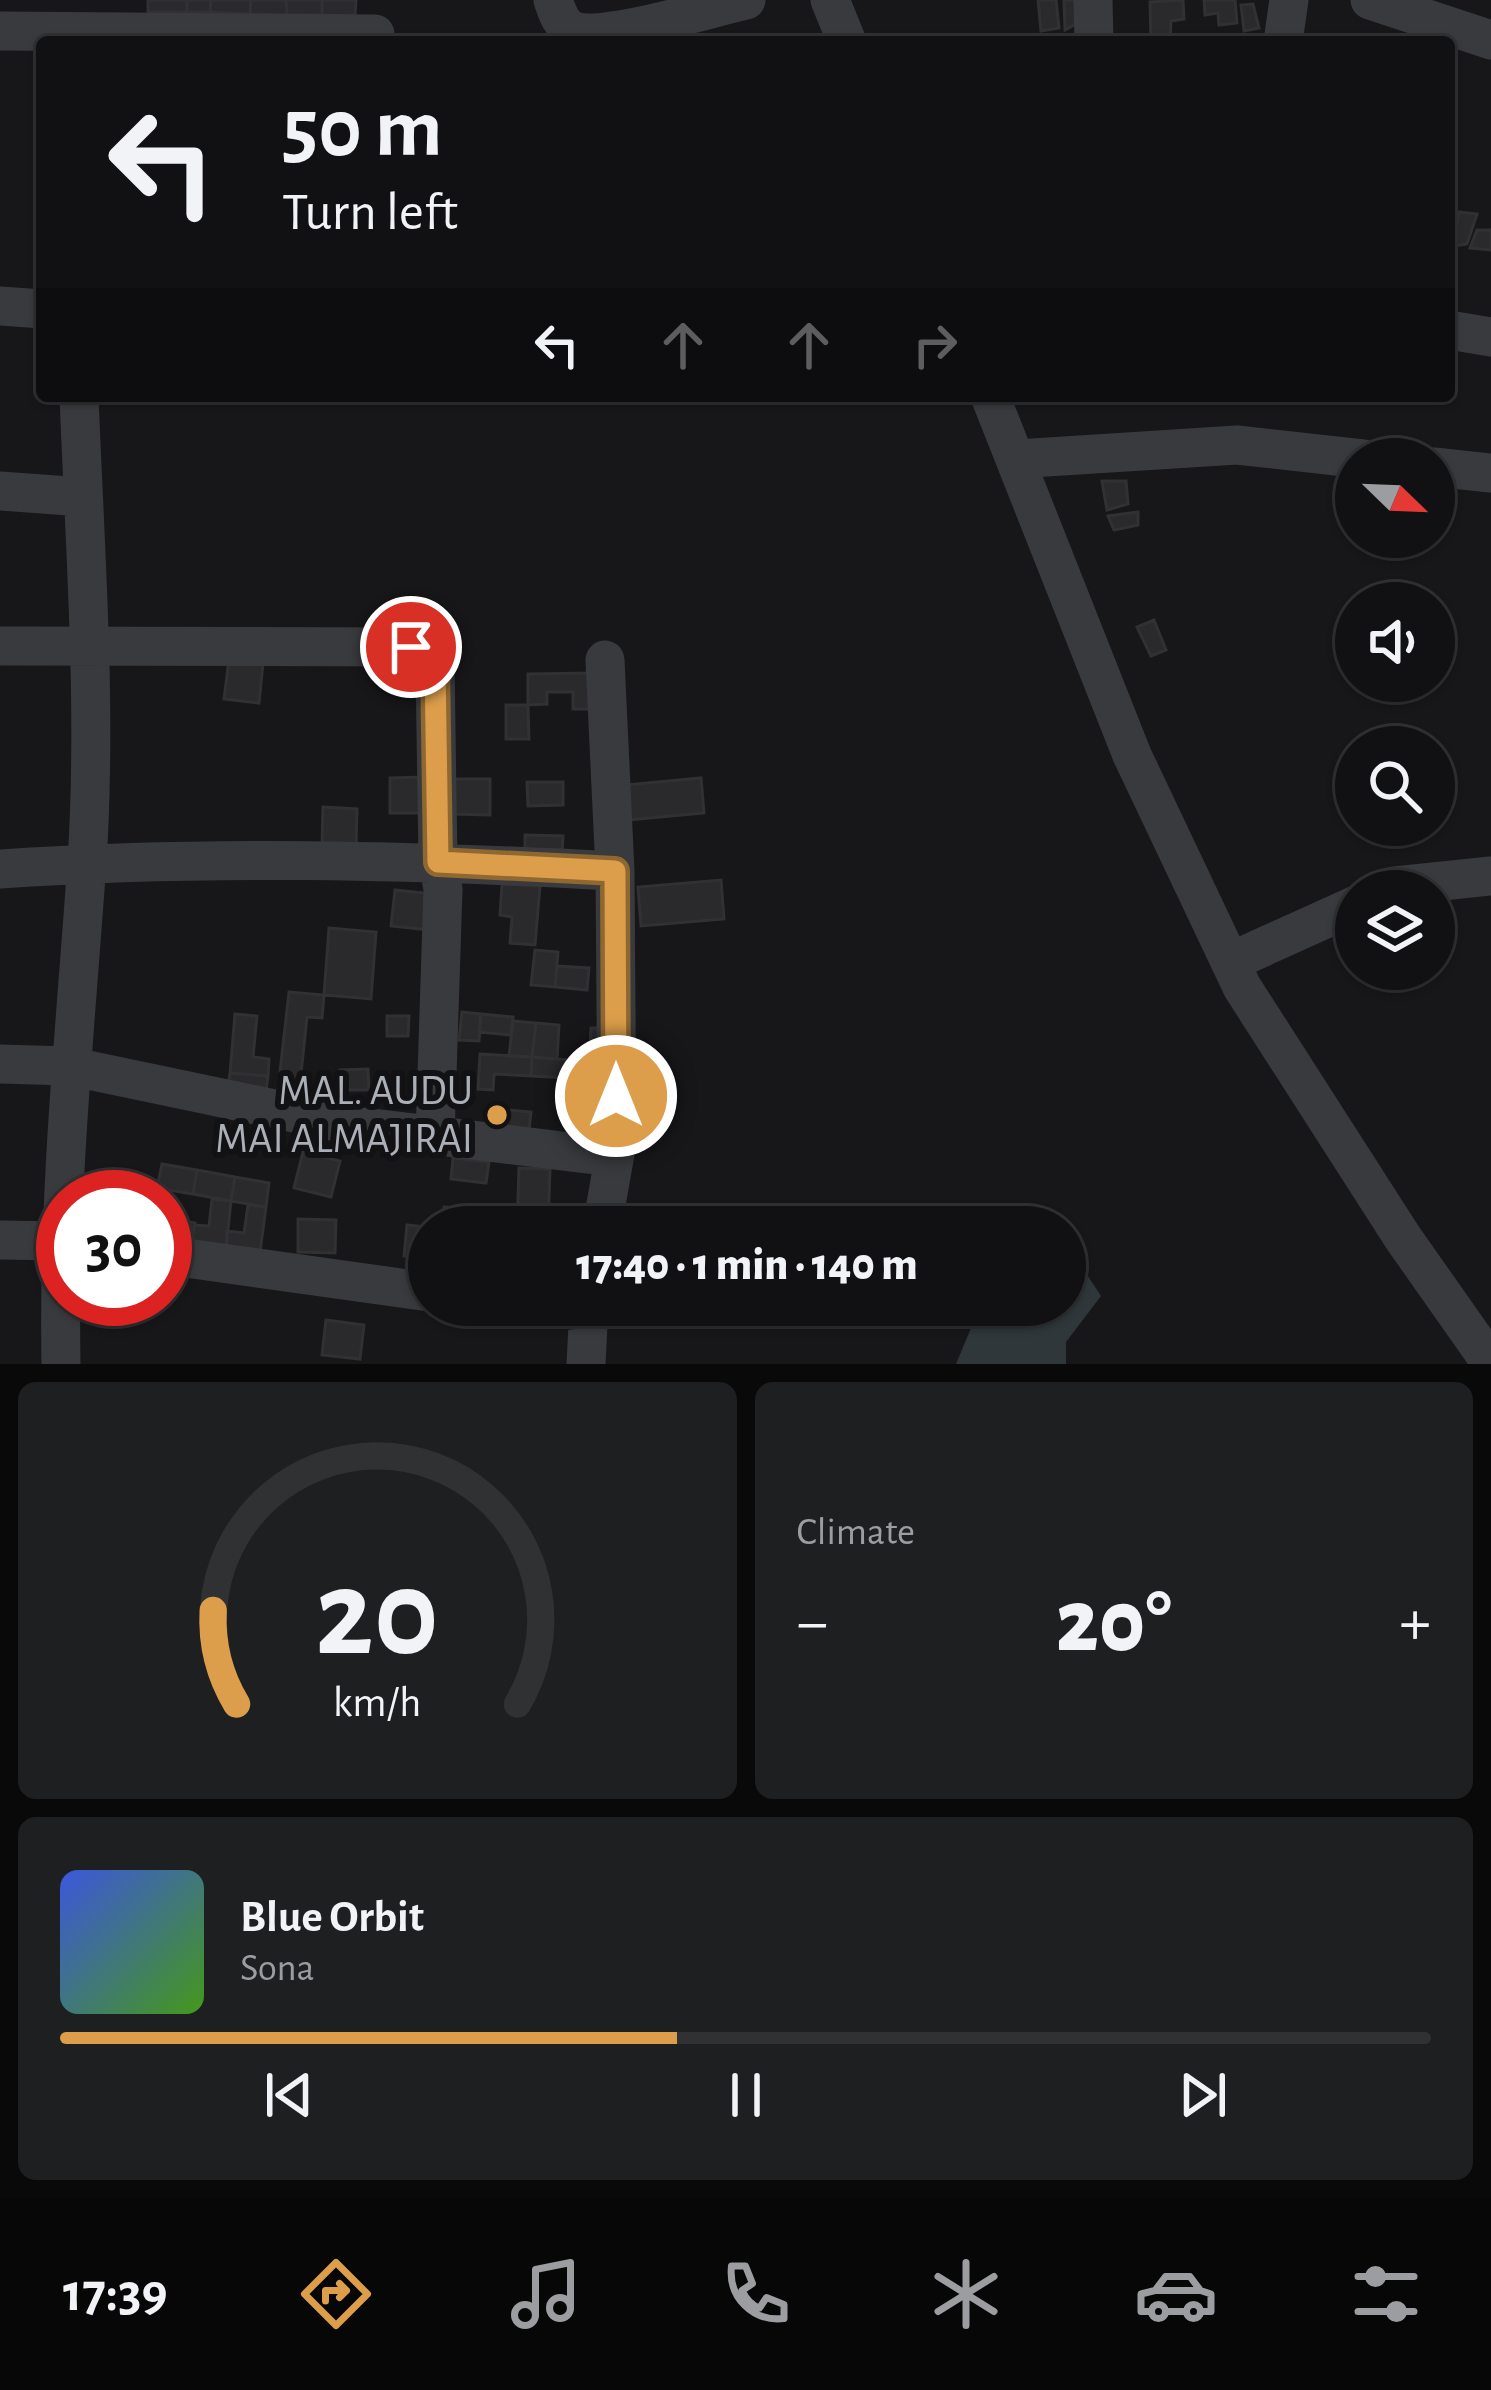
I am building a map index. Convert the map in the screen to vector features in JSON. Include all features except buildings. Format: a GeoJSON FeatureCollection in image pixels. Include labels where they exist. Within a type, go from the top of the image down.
{"type":"FeatureCollection","features":[{"type":"Feature","properties":{"kind":"street"},"geometry":{"type":"LineString","coordinates":[[553,0],[566,27],[602,33],[746,0]]}},
{"type":"Feature","properties":{"kind":"street"},"geometry":{"type":"LineString","coordinates":[[830,0],[845,36]]}},
{"type":"Feature","properties":{"kind":"street"},"geometry":{"type":"LineString","coordinates":[[1093,0],[1094,36]]}},
{"type":"Feature","properties":{"kind":"street"},"geometry":{"type":"LineString","coordinates":[[1284,36],[1289,0]]}},
{"type":"Feature","properties":{"kind":"street"},"geometry":{"type":"LineString","coordinates":[[1370,0],[1491,40]]}},
{"type":"Feature","properties":{"kind":"street"},"geometry":{"type":"LineString","coordinates":[[0,31],[85,24],[375,34]]}},
{"type":"Feature","properties":{"kind":"street"},"geometry":{"type":"LineString","coordinates":[[0,306],[36,309]]}},
{"type":"Feature","properties":{"kind":"street"},"geometry":{"type":"LineString","coordinates":[[1455,332],[1491,337]]}},
{"type":"Feature","properties":{"kind":"street"},"geometry":{"type":"LineString","coordinates":[[64,1170],[87,863],[92,648],[79,402]]}},
{"type":"Feature","properties":{"kind":"street"},"geometry":{"type":"LineString","coordinates":[[992,402],[1132,754],[1242,987],[1391,1219],[1491,1363]]}},
{"type":"Feature","properties":{"kind":"street"},"geometry":{"type":"LineString","coordinates":[[1015,459],[1237,445],[1335,456]]}},
{"type":"Feature","properties":{"kind":"street"},"geometry":{"type":"LineString","coordinates":[[1455,469],[1491,473]]}},
{"type":"Feature","properties":{"kind":"street"},"geometry":{"type":"LineString","coordinates":[[0,490],[83,497]]}},
{"type":"Feature","properties":{"kind":"street"},"geometry":{"type":"LineString","coordinates":[[0,646],[411,647],[427,653],[435,665],[438,862],[443,889],[435,1136]]}},
{"type":"Feature","properties":{"kind":"street"},"geometry":{"type":"LineString","coordinates":[[604,660],[615,871],[617,1142],[605,1206]]}},
{"type":"Feature","properties":{"kind":"street"},"geometry":{"type":"LineString","coordinates":[[0,869],[87,863],[438,862],[615,871]]}},
{"type":"Feature","properties":{"kind":"street"},"geometry":{"type":"LineString","coordinates":[[1455,880],[1491,876]]}},
{"type":"Feature","properties":{"kind":"street"},"geometry":{"type":"LineString","coordinates":[[1231,962],[1335,914]]}},
{"type":"Feature","properties":{"kind":"street"},"geometry":{"type":"LineString","coordinates":[[0,1064],[69,1066],[356,1126],[595,1154],[614,1150]]}},
{"type":"Feature","properties":{"kind":"street"},"geometry":{"type":"LineString","coordinates":[[0,1240],[36,1240]]}},
{"type":"Feature","properties":{"kind":"street"},"geometry":{"type":"LineString","coordinates":[[192,1259],[408,1289]]}},
{"type":"Feature","properties":{"kind":"street"},"geometry":{"type":"LineString","coordinates":[[61,1326],[61,1364]]}},
{"type":"Feature","properties":{"kind":"street"},"geometry":{"type":"LineString","coordinates":[[586,1364],[588,1326]]}},
{"type":"Feature","properties":{"kind":"shaded area"},"geometry":{"type":"Polygon","coordinates":[[[1086,1273],[1101,1296],[1086,1316],[1086,1273]]]}},
{"type":"Feature","properties":{"kind":"shaded area"},"geometry":{"type":"Polygon","coordinates":[[[972,1326],[1078,1326],[1066,1342],[1066,1364],[956,1364],[972,1326]]]}},
{"type":"Feature","properties":{"kind":"place","name":"MAL. AUDU MAI ALMAJIRAI"},"geometry":{"type":"Point","coordinates":[497,1115]}},
{"type":"Feature","properties":{"kind":"route"},"geometry":{"type":"LineString","coordinates":[[411,647],[427,653],[435,665],[438,862],[615,871],[616,1096]]}}]}
